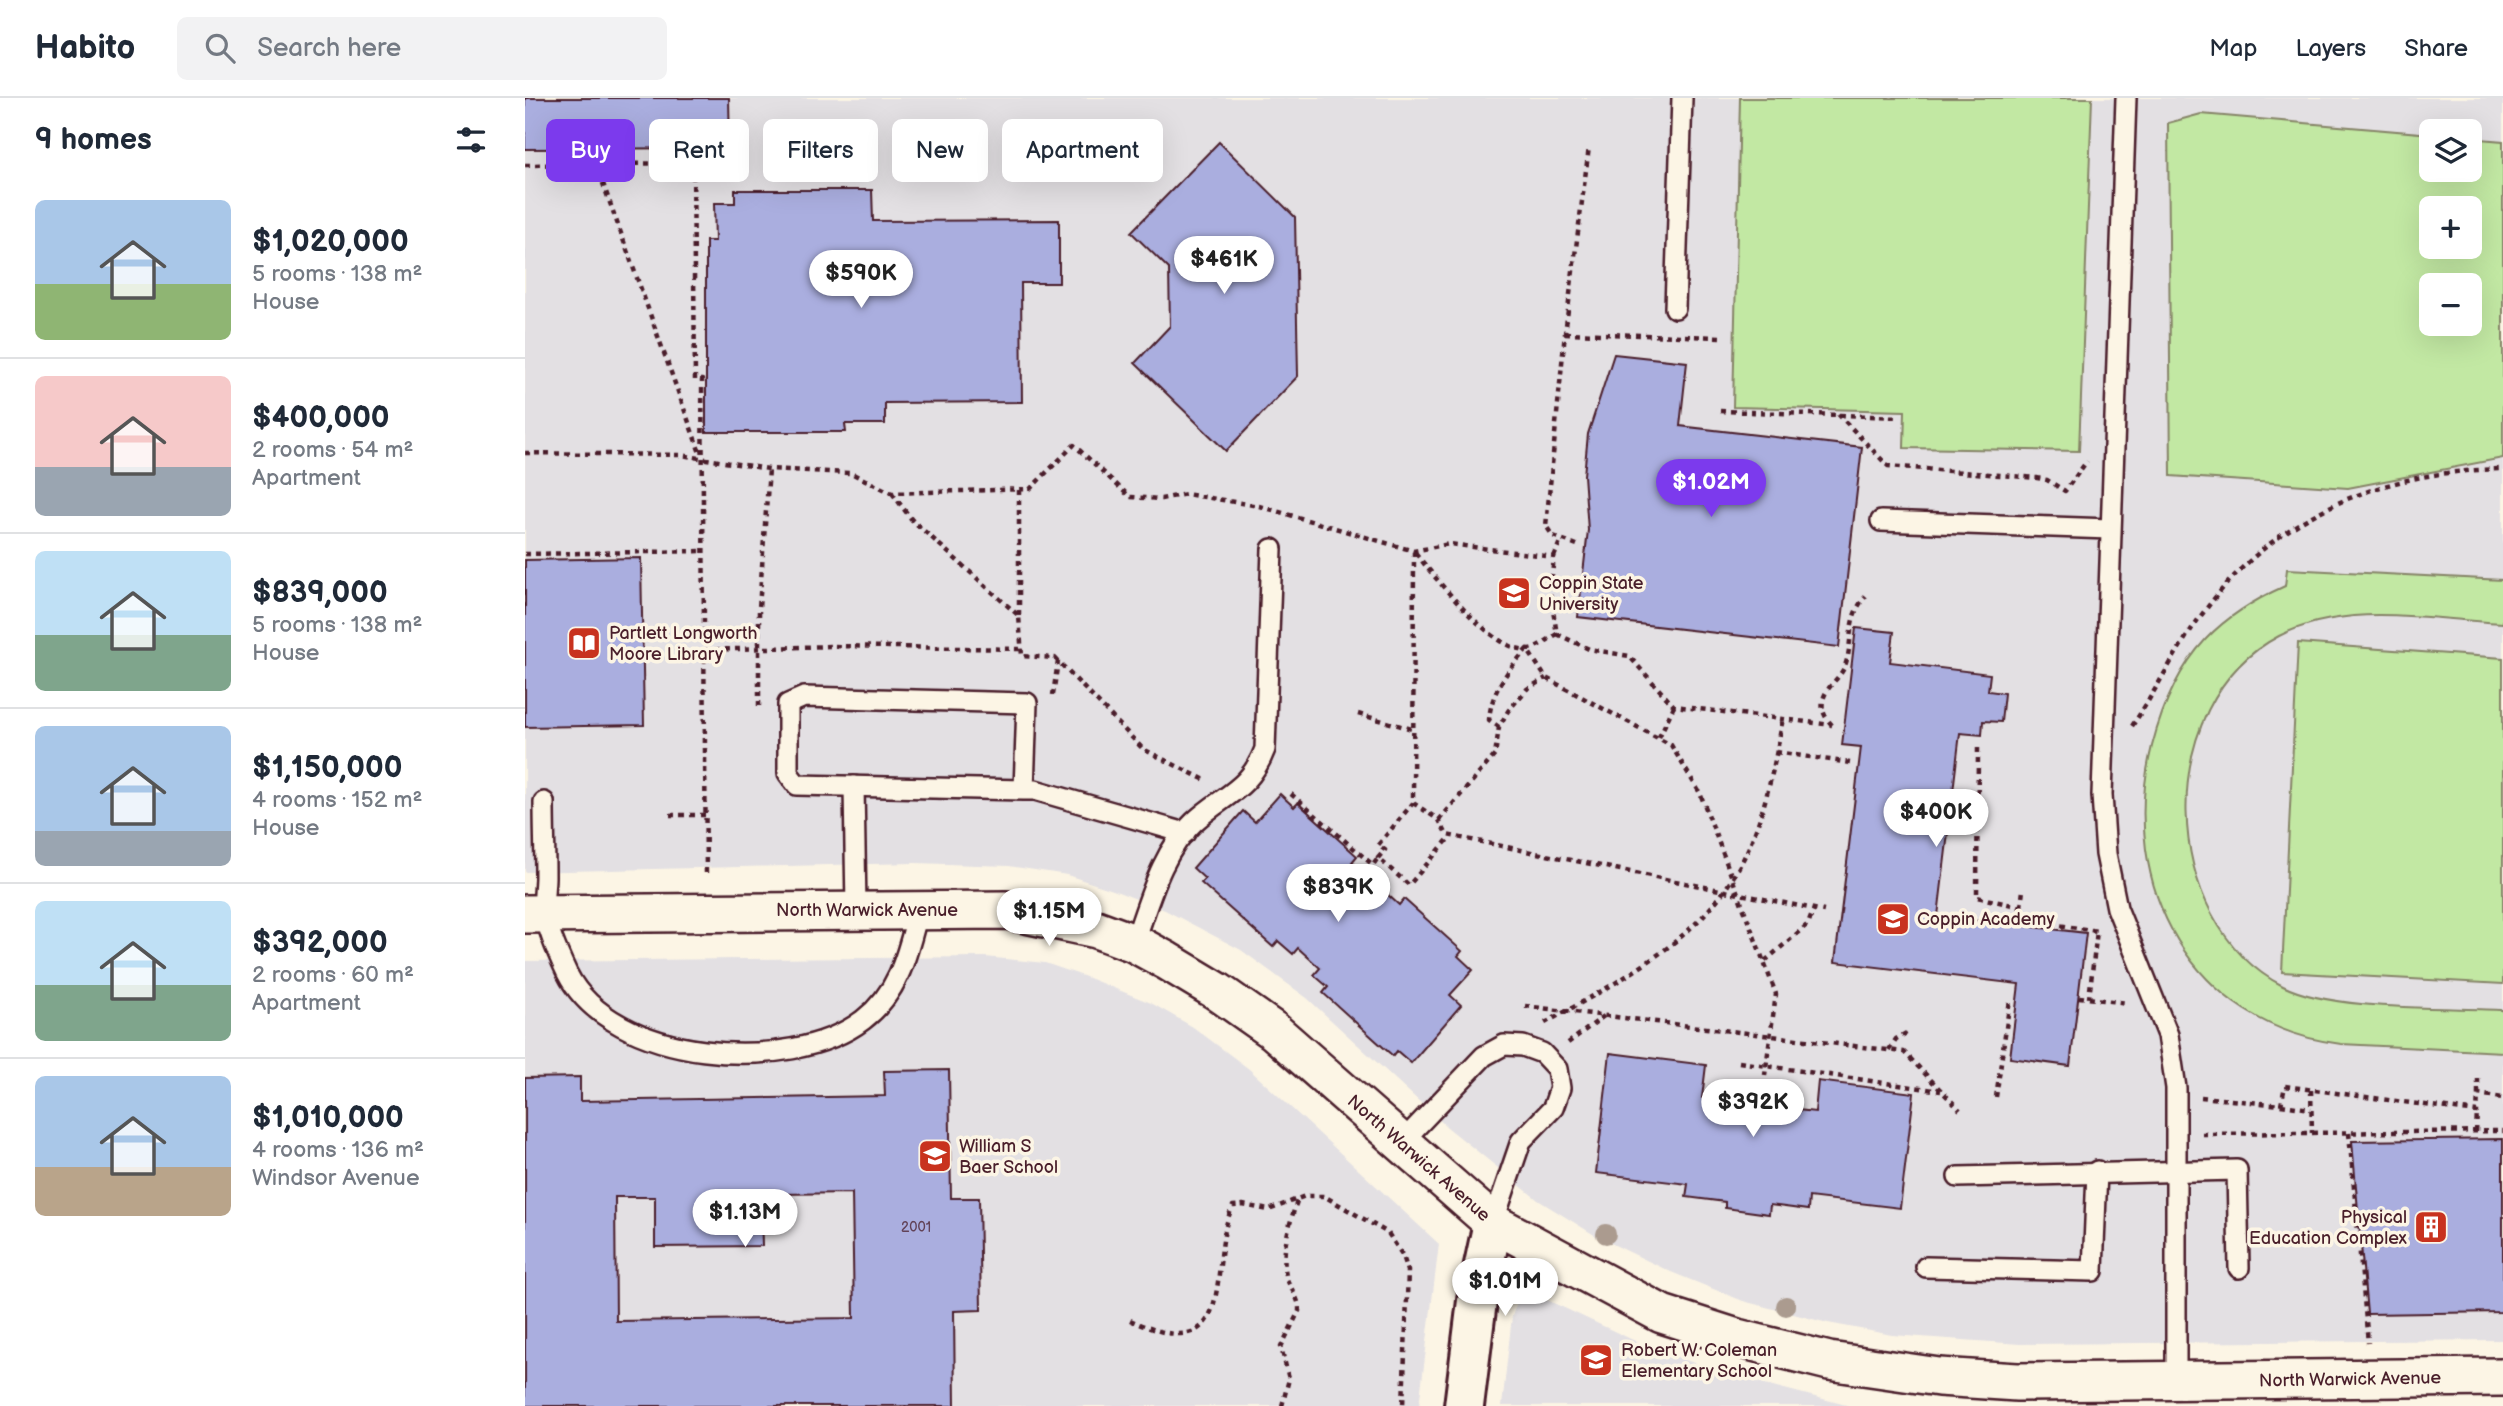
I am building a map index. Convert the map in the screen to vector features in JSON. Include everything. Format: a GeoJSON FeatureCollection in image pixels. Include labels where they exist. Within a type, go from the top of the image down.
{"type":"FeatureCollection","features":[{"type":"Feature","properties":{"kind":"street","name":"North Warwick Avenue"},"geometry":{"type":"LineString","coordinates":[[535,913],[1007,910],[1095,929],[1134,943],[1217,991],[1274,1031],[1493,1223],[1662,1314],[1737,1338],[1829,1361],[1939,1377],[2017,1382],[2503,1377]]}},
{"type":"Feature","properties":{"kind":"street"},"geometry":{"type":"LineString","coordinates":[[1464,1406],[1478,1293],[1493,1223]]}},
{"type":"Feature","properties":{"kind":"lane"},"geometry":{"type":"LineString","coordinates":[[1675,307],[1682,98]]}},
{"type":"Feature","properties":{"kind":"lane"},"geometry":{"type":"LineString","coordinates":[[2126,98],[2109,529],[2102,795],[2106,854],[2117,908],[2168,1035],[2176,1088],[2176,1382]]}},
{"type":"Feature","properties":{"kind":"lane"},"geometry":{"type":"LineString","coordinates":[[1881,521],[2109,529]]}},
{"type":"Feature","properties":{"kind":"lane"},"geometry":{"type":"LineString","coordinates":[[1134,943],[1156,882],[1173,848],[1194,822],[1256,773],[1265,749],[1272,549]]}},
{"type":"Feature","properties":{"kind":"lane"},"geometry":{"type":"LineString","coordinates":[[1024,790],[1027,703],[804,697],[788,704],[788,773],[797,785],[1024,790],[1035,790],[1185,833]]}},
{"type":"Feature","properties":{"kind":"lane"},"geometry":{"type":"LineString","coordinates":[[854,786],[856,909]]}},
{"type":"Feature","properties":{"kind":"lane"},"geometry":{"type":"LineString","coordinates":[[544,802],[535,913],[568,975],[591,1003],[618,1023],[643,1037],[674,1046],[753,1051],[813,1042],[862,1020],[878,1006],[903,968],[919,909]]}},
{"type":"Feature","properties":{"kind":"lane"},"geometry":{"type":"LineString","coordinates":[[1402,1142],[1484,1056],[1504,1045],[1523,1046],[1542,1053],[1557,1069],[1560,1088],[1553,1108],[1521,1141],[1493,1223]]}},
{"type":"Feature","properties":{"kind":"lane"},"geometry":{"type":"LineString","coordinates":[[1958,1177],[2097,1171],[2237,1170],[2239,1268]]}},
{"type":"Feature","properties":{"kind":"lane"},"geometry":{"type":"LineString","coordinates":[[1926,1267],[2093,1271],[2097,1171]]}},
{"type":"Feature","properties":{"kind":"path"},"geometry":{"type":"LineString","coordinates":[[1577,545],[1553,536],[1546,526],[1565,333],[1589,147]]}},
{"type":"Feature","properties":{"kind":"path"},"geometry":{"type":"LineString","coordinates":[[635,164],[693,163],[695,380],[702,380],[706,875]]}},
{"type":"Feature","properties":{"kind":"path"},"geometry":{"type":"LineString","coordinates":[[525,165],[546,165]]}},
{"type":"Feature","properties":{"kind":"path"},"geometry":{"type":"LineString","coordinates":[[603,182],[702,457]]}},
{"type":"Feature","properties":{"kind":"path"},"geometry":{"type":"LineString","coordinates":[[1565,333],[1722,337]]}},
{"type":"Feature","properties":{"kind":"path"},"geometry":{"type":"LineString","coordinates":[[1720,411],[1899,417]]}},
{"type":"Feature","properties":{"kind":"path"},"geometry":{"type":"LineString","coordinates":[[1838,414],[1888,466],[2037,478],[2047,480],[2065,491],[2091,455]]}},
{"type":"Feature","properties":{"kind":"path"},"geometry":{"type":"LineString","coordinates":[[892,493],[1030,489],[1074,445],[1130,497],[1161,499],[1186,494],[1259,506],[1414,551],[1449,544],[1554,557]]}},
{"type":"Feature","properties":{"kind":"path"},"geometry":{"type":"LineString","coordinates":[[525,453],[702,457],[769,469],[851,473],[892,493],[912,520],[1019,616]]}},
{"type":"Feature","properties":{"kind":"path"},"geometry":{"type":"LineString","coordinates":[[759,715],[759,649],[769,469]]}},
{"type":"Feature","properties":{"kind":"path"},"geometry":{"type":"LineString","coordinates":[[2132,726],[2206,609],[2235,573],[2283,531],[2316,512],[2372,488],[2469,471],[2503,469]]}},
{"type":"Feature","properties":{"kind":"path"},"geometry":{"type":"LineString","coordinates":[[1019,489],[1019,616],[1022,656],[1055,658],[1143,749],[1213,784]]}},
{"type":"Feature","properties":{"kind":"path"},"geometry":{"type":"LineString","coordinates":[[1557,634],[1550,593],[1554,557],[1561,539]]}},
{"type":"Feature","properties":{"kind":"path"},"geometry":{"type":"LineString","coordinates":[[525,554],[705,551]]}},
{"type":"Feature","properties":{"kind":"path"},"geometry":{"type":"LineString","coordinates":[[1414,551],[1439,583],[1491,634],[1512,647],[1527,649],[1546,678],[1671,745],[1700,793],[1776,994],[1765,1075]]}},
{"type":"Feature","properties":{"kind":"path"},"geometry":{"type":"LineString","coordinates":[[1291,794],[1373,864],[1385,850],[1378,845],[1413,803],[1414,551]]}},
{"type":"Feature","properties":{"kind":"path"},"geometry":{"type":"LineString","coordinates":[[1557,634],[1589,649],[1629,656],[1674,706],[1832,725],[1824,717],[1822,703],[1826,692],[1843,670],[1850,624],[1866,596]]}},
{"type":"Feature","properties":{"kind":"path"},"geometry":{"type":"LineString","coordinates":[[1499,727],[1489,720],[1491,702],[1507,673],[1527,649],[1557,634]]}},
{"type":"Feature","properties":{"kind":"path"},"geometry":{"type":"LineString","coordinates":[[705,650],[1021,649]]}},
{"type":"Feature","properties":{"kind":"path"},"geometry":{"type":"LineString","coordinates":[[1051,703],[1058,661]]}},
{"type":"Feature","properties":{"kind":"path"},"geometry":{"type":"LineString","coordinates":[[1439,820],[1495,755],[1499,727],[1508,711],[1527,689],[1546,678]]}},
{"type":"Feature","properties":{"kind":"path"},"geometry":{"type":"LineString","coordinates":[[1659,737],[1674,706]]}},
{"type":"Feature","properties":{"kind":"path"},"geometry":{"type":"LineString","coordinates":[[1359,714],[1412,729]]}},
{"type":"Feature","properties":{"kind":"path"},"geometry":{"type":"LineString","coordinates":[[1545,1023],[1647,961],[1691,928],[1724,891],[1733,876],[1771,779],[1783,718]]}},
{"type":"Feature","properties":{"kind":"path"},"geometry":{"type":"LineString","coordinates":[[1978,748],[1977,897],[2021,907]]}},
{"type":"Feature","properties":{"kind":"path"},"geometry":{"type":"LineString","coordinates":[[1776,752],[1850,764]]}},
{"type":"Feature","properties":{"kind":"path"},"geometry":{"type":"LineString","coordinates":[[1413,803],[1439,820],[1451,836],[1824,911]]}},
{"type":"Feature","properties":{"kind":"path"},"geometry":{"type":"LineString","coordinates":[[670,815],[706,815]]}},
{"type":"Feature","properties":{"kind":"path"},"geometry":{"type":"LineString","coordinates":[[1378,858],[1409,885],[1451,836]]}},
{"type":"Feature","properties":{"kind":"path"},"geometry":{"type":"LineString","coordinates":[[2023,890],[2018,919],[2097,931],[2089,998]]}},
{"type":"Feature","properties":{"kind":"path"},"geometry":{"type":"LineString","coordinates":[[1764,961],[1808,924],[1814,909]]}},
{"type":"Feature","properties":{"kind":"path"},"geometry":{"type":"LineString","coordinates":[[2079,997],[2129,1003]]}},
{"type":"Feature","properties":{"kind":"path"},"geometry":{"type":"LineString","coordinates":[[1996,1097],[2010,1000]]}},
{"type":"Feature","properties":{"kind":"path"},"geometry":{"type":"LineString","coordinates":[[1525,1006],[1904,1052],[1960,1110]]}},
{"type":"Feature","properties":{"kind":"path"},"geometry":{"type":"LineString","coordinates":[[1568,1043],[1604,1016]]}},
{"type":"Feature","properties":{"kind":"path"},"geometry":{"type":"LineString","coordinates":[[1889,1051],[1896,1039],[1908,1032]]}},
{"type":"Feature","properties":{"kind":"path"},"geometry":{"type":"LineString","coordinates":[[1739,1062],[1941,1091]]}},
{"type":"Feature","properties":{"kind":"path"},"geometry":{"type":"LineString","coordinates":[[2476,1132],[2478,1079]]}},
{"type":"Feature","properties":{"kind":"path"},"geometry":{"type":"LineString","coordinates":[[2281,1105],[2285,1086],[2477,1112]]}},
{"type":"Feature","properties":{"kind":"path"},"geometry":{"type":"LineString","coordinates":[[2311,1090],[2312,1133]]}},
{"type":"Feature","properties":{"kind":"path"},"geometry":{"type":"LineString","coordinates":[[2478,1094],[2503,1098]]}},
{"type":"Feature","properties":{"kind":"path"},"geometry":{"type":"LineString","coordinates":[[2198,1097],[2311,1109]]}},
{"type":"Feature","properties":{"kind":"path"},"geometry":{"type":"LineString","coordinates":[[2201,1135],[2503,1131]]}},
{"type":"Feature","properties":{"kind":"path"},"geometry":{"type":"LineString","coordinates":[[2349,1133],[2368,1348]]}},
{"type":"Feature","properties":{"kind":"path"},"geometry":{"type":"LineString","coordinates":[[1130,1320],[1165,1332],[1193,1331],[1201,1327],[1217,1296],[1220,1238],[1233,1206],[1269,1210],[1314,1195],[1324,1196],[1388,1233],[1403,1256],[1408,1271],[1403,1406]]}},
{"type":"Feature","properties":{"kind":"path"},"geometry":{"type":"LineString","coordinates":[[1283,1405],[1289,1380],[1282,1348],[1300,1305],[1287,1278],[1285,1265],[1286,1245],[1297,1201]]}},
{"type":"Feature","properties":{"kind":"shaded area","name":"Coppin State University"},"geometry":{"type":"Polygon","coordinates":[[[525,98],[2503,98],[2503,1340],[2020,1344],[1892,1335],[1828,1323],[1743,1301],[1671,1272],[1596,1236],[1538,1200],[1447,1127],[1307,998],[1241,950],[1165,910],[1067,875],[1009,866],[915,863],[525,872],[525,98]]]}},
{"type":"Feature","properties":{"kind":"shaded area","name":"William S Baer School"},"geometry":{"type":"Polygon","coordinates":[[[985,957],[1045,963],[1151,1003],[1193,1027],[1249,1069],[1439,1244],[1419,1406],[525,1406],[525,961],[985,957]]]}},
{"type":"Feature","properties":{"kind":"shaded area","name":"Robert W. Coleman Elementary School"},"geometry":{"type":"Polygon","coordinates":[[[1532,1293],[1648,1347],[1723,1373],[1850,1406],[1502,1406],[1512,1316],[1518,1300],[1524,1294],[1532,1293]]]}},
{"type":"Feature","properties":{"kind":"green space"},"geometry":{"type":"Polygon","coordinates":[[[1740,98],[2092,98],[2079,451],[1904,448],[1905,411],[1733,407],[1740,98]]]}},
{"type":"Feature","properties":{"kind":"green space"},"geometry":{"type":"Polygon","coordinates":[[[2201,114],[2419,133],[2419,182],[2482,182],[2482,139],[2503,141],[2503,458],[2348,488],[2171,476],[2168,123],[2201,114]]]}},
{"type":"Feature","properties":{"kind":"green space"},"geometry":{"type":"Polygon","coordinates":[[[2287,569],[2503,580],[2503,623],[2389,615],[2332,619],[2305,625],[2279,636],[2238,667],[2208,710],[2191,759],[2187,812],[2193,865],[2212,914],[2242,955],[2283,986],[2304,994],[2359,1004],[2503,1010],[2503,1052],[2341,1044],[2289,1032],[2244,1010],[2207,979],[2178,941],[2157,897],[2146,849],[2144,798],[2152,746],[2166,703],[2187,663],[2206,639],[2243,609],[2285,586],[2287,569]]]}},
{"type":"Feature","properties":{"kind":"green space"},"geometry":{"type":"Polygon","coordinates":[[[2298,643],[2503,658],[2503,984],[2282,972],[2298,643]]]}},
{"type":"Feature","properties":{"kind":"building"},"geometry":{"type":"Polygon","coordinates":[[[525,98],[729,98],[729,119],[649,119],[649,148],[635,148],[635,119],[546,119],[546,149],[525,149],[525,98]]]}},
{"type":"Feature","properties":{"kind":"building"},"geometry":{"type":"Polygon","coordinates":[[[1219,142],[1295,217],[1298,376],[1226,451],[1135,363],[1170,326],[1169,269],[1131,232],[1219,142]]]}},
{"type":"Feature","properties":{"kind":"building"},"geometry":{"type":"Polygon","coordinates":[[[735,190],[872,190],[873,221],[1059,220],[1059,283],[1021,283],[1022,402],[885,403],[885,424],[845,424],[846,432],[706,432],[706,241],[715,241],[714,203],[735,203],[735,190]]]}},
{"type":"Feature","properties":{"kind":"building"},"geometry":{"type":"Polygon","coordinates":[[[1614,354],[1687,362],[1680,426],[1862,447],[1839,647],[1578,617],[1588,530],[1584,475],[1588,434],[1614,354]]]}},
{"type":"Feature","properties":{"kind":"building","name":"Partlett Longworth Moore Library"},"geometry":{"type":"Polygon","coordinates":[[[641,558],[644,725],[525,727],[525,560],[641,558]]]}},
{"type":"Feature","properties":{"kind":"building"},"geometry":{"type":"Polygon","coordinates":[[[1856,628],[1894,632],[1890,662],[1990,674],[1988,691],[2004,693],[2001,722],[1983,721],[1982,735],[1960,733],[1938,916],[2086,933],[2070,1066],[2010,1058],[2019,984],[1835,962],[1861,747],[1842,745],[1856,628]]]}},
{"type":"Feature","properties":{"kind":"building"},"geometry":{"type":"Polygon","coordinates":[[[1280,794],[1294,807],[1298,803],[1357,856],[1352,862],[1399,905],[1404,899],[1462,951],[1458,956],[1473,970],[1450,995],[1461,1005],[1411,1063],[1397,1051],[1393,1056],[1323,993],[1328,987],[1314,975],[1320,968],[1298,948],[1293,954],[1278,941],[1273,947],[1201,883],[1205,879],[1193,868],[1243,811],[1255,822],[1280,794]]]}},
{"type":"Feature","properties":{"kind":"building"},"geometry":{"type":"Polygon","coordinates":[[[1610,1053],[1706,1065],[1702,1098],[1720,1100],[1721,1093],[1799,1102],[1798,1110],[1815,1112],[1818,1081],[1914,1093],[1900,1208],[1809,1197],[1808,1210],[1770,1205],[1769,1214],[1725,1208],[1725,1202],[1686,1197],[1688,1184],[1596,1173],[1610,1053]]]}},
{"type":"Feature","properties":{"kind":"building"},"geometry":{"type":"Polygon","coordinates":[[[949,1070],[951,1198],[979,1198],[981,1310],[954,1311],[955,1406],[525,1406],[525,1078],[580,1077],[580,1101],[885,1096],[884,1071],[949,1070]],[[852,1193],[779,1194],[780,1208],[761,1208],[762,1246],[655,1247],[655,1197],[615,1197],[616,1321],[854,1318],[852,1193]]]}},
{"type":"Feature","properties":{"kind":"building","name":"Physical Education Complex"},"geometry":{"type":"Polygon","coordinates":[[[2503,1139],[2503,1312],[2367,1314],[2352,1141],[2503,1139]]]}},
{"type":"Feature","properties":{"kind":"place","name":"Coppin State University"},"geometry":{"type":"Point","coordinates":[1514,593]}},
{"type":"Feature","properties":{"kind":"place","name":"Partlett Longworth Moore Library"},"geometry":{"type":"Point","coordinates":[584,643]}},
{"type":"Feature","properties":{"kind":"place","name":"Coppin Academy"},"geometry":{"type":"Point","coordinates":[1893,919]}},
{"type":"Feature","properties":{"kind":"place","name":"William S Baer School"},"geometry":{"type":"Point","coordinates":[935,1156]}},
{"type":"Feature","properties":{"kind":"place","name":"Physical Education Complex"},"geometry":{"type":"Point","coordinates":[2431,1227]}},
{"type":"Feature","properties":{"kind":"place","name":"Robert W. Coleman Elementary School"},"geometry":{"type":"Point","coordinates":[1596,1360]}}]}
